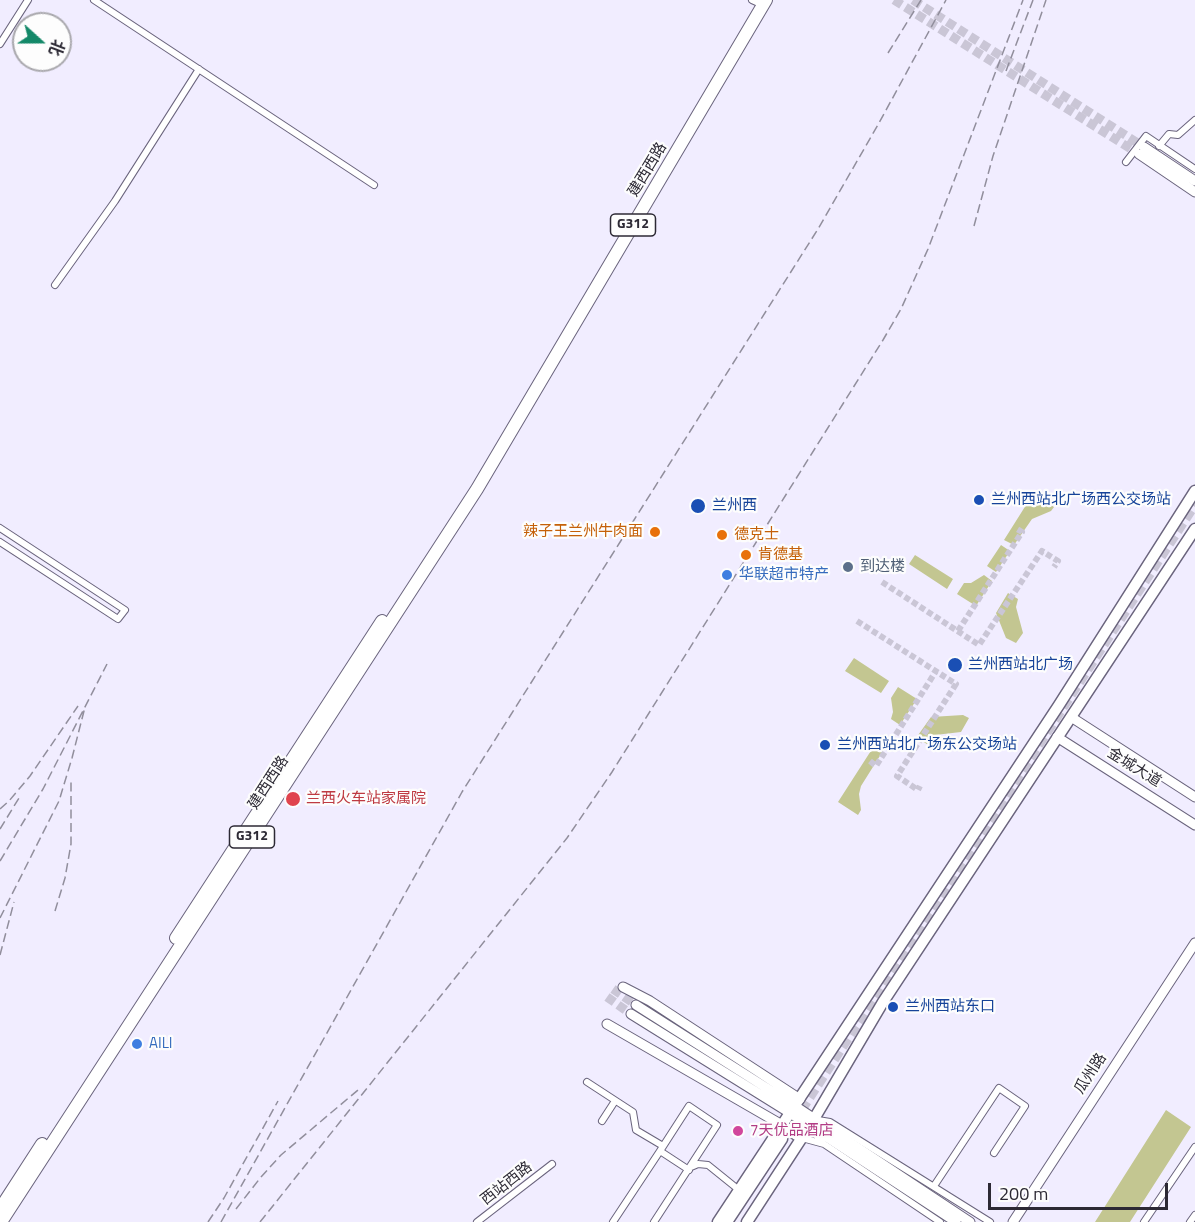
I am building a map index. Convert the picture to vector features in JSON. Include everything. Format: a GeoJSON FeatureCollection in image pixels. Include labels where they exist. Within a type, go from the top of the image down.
{"type":"FeatureCollection","features":[{"type":"Feature","properties":{"kind":"highway","name":"建西西路"},"geometry":{"type":"LineString","coordinates":[[2,1222],[477,489],[760,2]]}},
{"type":"Feature","properties":{"kind":"highway","name":"建西西路"},"geometry":{"type":"LineString","coordinates":[[0,1209],[404,587],[471,486],[500,449]]}},
{"type":"Feature","properties":{"kind":"main road"},"geometry":{"type":"LineString","coordinates":[[718,1222],[1059,705],[1195,491]]}},
{"type":"Feature","properties":{"kind":"main road"},"geometry":{"type":"LineString","coordinates":[[747,1222],[814,1119],[883,1002],[1195,529]]}},
{"type":"Feature","properties":{"kind":"main road"},"geometry":{"type":"LineString","coordinates":[[795,1106],[814,1119]]}},
{"type":"Feature","properties":{"kind":"main road"},"geometry":{"type":"LineString","coordinates":[[782,1125],[801,1138]]}},
{"type":"Feature","properties":{"kind":"main road"},"geometry":{"type":"LineString","coordinates":[[727,1222],[784,1140],[734,1222]]}},
{"type":"Feature","properties":{"kind":"street"},"geometry":{"type":"LineString","coordinates":[[0,44],[28,0]]}},
{"type":"Feature","properties":{"kind":"street"},"geometry":{"type":"LineString","coordinates":[[93,0],[374,185]]}},
{"type":"Feature","properties":{"kind":"street"},"geometry":{"type":"LineString","coordinates":[[55,285],[115,201],[199,69]]}},
{"type":"Feature","properties":{"kind":"street"},"geometry":{"type":"LineString","coordinates":[[1159,146],[1169,134],[1178,135],[1195,120]]}},
{"type":"Feature","properties":{"kind":"street"},"geometry":{"type":"LineString","coordinates":[[1126,162],[1146,136],[1195,169]]}},
{"type":"Feature","properties":{"kind":"street"},"geometry":{"type":"LineString","coordinates":[[1195,181],[1141,150],[1195,192]]}},
{"type":"Feature","properties":{"kind":"street"},"geometry":{"type":"LineString","coordinates":[[0,528],[125,610],[118,619],[0,542]]}},
{"type":"Feature","properties":{"kind":"street","name":"金城大道"},"geometry":{"type":"LineString","coordinates":[[1071,717],[1195,797]]}},
{"type":"Feature","properties":{"kind":"street","name":"金城大道"},"geometry":{"type":"LineString","coordinates":[[1057,737],[1195,825]]}},
{"type":"Feature","properties":{"kind":"street","name":"瓜州路"},"geometry":{"type":"LineString","coordinates":[[1013,1222],[1195,943]]}},
{"type":"Feature","properties":{"kind":"street"},"geometry":{"type":"LineString","coordinates":[[623,987],[651,1001],[795,1106],[970,1222]]}},
{"type":"Feature","properties":{"kind":"street"},"geometry":{"type":"LineString","coordinates":[[633,1009],[795,1106]]}},
{"type":"Feature","properties":{"kind":"street"},"geometry":{"type":"LineString","coordinates":[[607,1024],[782,1125]]}},
{"type":"Feature","properties":{"kind":"street"},"geometry":{"type":"LineString","coordinates":[[587,1082],[633,1112],[636,1130],[688,1170]]}},
{"type":"Feature","properties":{"kind":"street"},"geometry":{"type":"LineString","coordinates":[[934,1186],[999,1088],[1025,1106],[994,1153]]}},
{"type":"Feature","properties":{"kind":"street"},"geometry":{"type":"LineString","coordinates":[[602,1121],[615,1101]]}},
{"type":"Feature","properties":{"kind":"street"},"geometry":{"type":"LineString","coordinates":[[613,1222],[688,1106],[717,1125],[654,1222]]}},
{"type":"Feature","properties":{"kind":"street"},"geometry":{"type":"LineString","coordinates":[[814,1119],[824,1144]]}},
{"type":"Feature","properties":{"kind":"street"},"geometry":{"type":"LineString","coordinates":[[814,1119],[830,1122],[990,1222]]}},
{"type":"Feature","properties":{"kind":"street"},"geometry":{"type":"LineString","coordinates":[[814,1119],[956,1222]]}},
{"type":"Feature","properties":{"kind":"street"},"geometry":{"type":"LineString","coordinates":[[801,1138],[824,1144],[940,1222]]}},
{"type":"Feature","properties":{"kind":"street"},"geometry":{"type":"LineString","coordinates":[[1144,1222],[1195,1147]]}},
{"type":"Feature","properties":{"kind":"street","name":"西站西路"},"geometry":{"type":"LineString","coordinates":[[477,1222],[552,1164]]}},
{"type":"Feature","properties":{"kind":"street"},"geometry":{"type":"LineString","coordinates":[[688,1170],[698,1164],[708,1165],[739,1190]]}},
{"type":"Feature","properties":{"kind":"street"},"geometry":{"type":"LineString","coordinates":[[1190,1222],[1195,1215]]}},
{"type":"Feature","properties":{"kind":"green space"},"geometry":{"type":"Polygon","coordinates":[[[1033,494],[1054,507],[1051,511],[1032,519],[1014,545],[1004,540],[1033,494]]]}},
{"type":"Feature","properties":{"kind":"green space"},"geometry":{"type":"Polygon","coordinates":[[[1001,545],[1010,551],[996,572],[987,566],[1001,545]]]}},
{"type":"Feature","properties":{"kind":"green space"},"geometry":{"type":"Polygon","coordinates":[[[915,555],[953,579],[947,589],[909,564],[915,555]]]}},
{"type":"Feature","properties":{"kind":"green space"},"geometry":{"type":"Polygon","coordinates":[[[984,575],[992,581],[976,606],[957,594],[964,583],[971,583],[984,575]]]}},
{"type":"Feature","properties":{"kind":"green space"},"geometry":{"type":"Polygon","coordinates":[[[1008,593],[1018,599],[1016,607],[1023,633],[1016,643],[1006,638],[996,613],[1008,593]]]}},
{"type":"Feature","properties":{"kind":"green space"},"geometry":{"type":"Polygon","coordinates":[[[854,658],[889,681],[881,693],[845,671],[854,658]]]}},
{"type":"Feature","properties":{"kind":"green space"},"geometry":{"type":"Polygon","coordinates":[[[898,687],[917,699],[900,725],[891,719],[893,712],[891,698],[898,687]]]}},
{"type":"Feature","properties":{"kind":"green space"},"geometry":{"type":"Polygon","coordinates":[[[963,715],[969,718],[961,732],[935,735],[927,744],[916,738],[931,717],[963,715]]]}},
{"type":"Feature","properties":{"kind":"green space"},"geometry":{"type":"Polygon","coordinates":[[[874,746],[883,751],[861,786],[859,794],[861,810],[858,815],[838,802],[874,746]]]}},
{"type":"Feature","properties":{"kind":"green space"},"geometry":{"type":"Polygon","coordinates":[[[1166,1110],[1191,1127],[1130,1222],[1095,1222],[1166,1110]]]}},
{"type":"Feature","properties":{"kind":"tunnel"},"geometry":{"type":"LineString","coordinates":[[894,0],[1139,154]]}},
{"type":"Feature","properties":{"kind":"tunnel"},"geometry":{"type":"LineString","coordinates":[[913,0],[1144,147]]}},
{"type":"Feature","properties":{"kind":"tunnel"},"geometry":{"type":"LineString","coordinates":[[785,1135],[1195,504]]}},
{"type":"Feature","properties":{"kind":"tunnel"},"geometry":{"type":"LineString","coordinates":[[958,631],[1022,532],[1017,529]]}},
{"type":"Feature","properties":{"kind":"tunnel"},"geometry":{"type":"LineString","coordinates":[[882,582],[979,645],[1042,551],[1058,561],[1054,567]]}},
{"type":"Feature","properties":{"kind":"tunnel"},"geometry":{"type":"LineString","coordinates":[[857,621],[956,684],[897,776],[918,790],[920,786]]}},
{"type":"Feature","properties":{"kind":"tunnel"},"geometry":{"type":"LineString","coordinates":[[870,761],[876,766],[936,671]]}},
{"type":"Feature","properties":{"kind":"tunnel"},"geometry":{"type":"LineString","coordinates":[[613,989],[636,1005]]}},
{"type":"Feature","properties":{"kind":"tunnel"},"geometry":{"type":"LineString","coordinates":[[607,997],[631,1014]]}},
{"type":"Feature","properties":{"kind":"railway"},"geometry":{"type":"LineString","coordinates":[[888,53],[921,0]]}},
{"type":"Feature","properties":{"kind":"railway"},"geometry":{"type":"LineString","coordinates":[[221,1222],[462,792],[818,229],[946,0]]}},
{"type":"Feature","properties":{"kind":"railway"},"geometry":{"type":"LineString","coordinates":[[260,1222],[567,838],[612,772],[883,340],[901,309],[928,249],[1023,0]]}},
{"type":"Feature","properties":{"kind":"railway"},"geometry":{"type":"LineString","coordinates":[[1006,71],[1033,0]]}},
{"type":"Feature","properties":{"kind":"railway"},"geometry":{"type":"LineString","coordinates":[[974,226],[993,156],[1046,0]]}},
{"type":"Feature","properties":{"kind":"railway"},"geometry":{"type":"LineString","coordinates":[[0,861],[43,789],[107,664]]}},
{"type":"Feature","properties":{"kind":"railway"},"geometry":{"type":"LineString","coordinates":[[0,809],[30,776],[78,706]]}},
{"type":"Feature","properties":{"kind":"railway"},"geometry":{"type":"LineString","coordinates":[[0,918],[59,801],[85,707]]}},
{"type":"Feature","properties":{"kind":"railway"},"geometry":{"type":"LineString","coordinates":[[55,911],[65,878],[71,844],[71,778]]}},
{"type":"Feature","properties":{"kind":"railway"},"geometry":{"type":"LineString","coordinates":[[0,829],[19,798]]}},
{"type":"Feature","properties":{"kind":"railway"},"geometry":{"type":"LineString","coordinates":[[0,955],[14,902]]}},
{"type":"Feature","properties":{"kind":"railway"},"geometry":{"type":"LineString","coordinates":[[236,1209],[281,1155],[358,1090]]}},
{"type":"Feature","properties":{"kind":"railway"},"geometry":{"type":"LineString","coordinates":[[208,1222],[224,1198],[278,1101]]}},
{"type":"Feature","properties":{"kind":"place","name":"兰州西站北广场西公交场站"},"geometry":{"type":"Point","coordinates":[979,500]}},
{"type":"Feature","properties":{"kind":"place","name":"兰州西"},"geometry":{"type":"Point","coordinates":[698,506]}},
{"type":"Feature","properties":{"kind":"place","name":"辣子王兰州牛肉面"},"geometry":{"type":"Point","coordinates":[655,532]}},
{"type":"Feature","properties":{"kind":"place","name":"德克士"},"geometry":{"type":"Point","coordinates":[722,535]}},
{"type":"Feature","properties":{"kind":"place","name":"肯德基"},"geometry":{"type":"Point","coordinates":[746,555]}},
{"type":"Feature","properties":{"kind":"place","name":"到达楼"},"geometry":{"type":"Point","coordinates":[848,567]}},
{"type":"Feature","properties":{"kind":"place","name":"华联超市特产"},"geometry":{"type":"Point","coordinates":[727,575]}},
{"type":"Feature","properties":{"kind":"place","name":"兰州西站北广场"},"geometry":{"type":"Point","coordinates":[955,665]}},
{"type":"Feature","properties":{"kind":"place","name":"兰州西站北广场东公交场站"},"geometry":{"type":"Point","coordinates":[825,745]}},
{"type":"Feature","properties":{"kind":"place","name":"兰西火车站家属院"},"geometry":{"type":"Point","coordinates":[293,799]}},
{"type":"Feature","properties":{"kind":"place","name":"兰州西站东口"},"geometry":{"type":"Point","coordinates":[893,1007]}},
{"type":"Feature","properties":{"kind":"place","name":"AILI"},"geometry":{"type":"Point","coordinates":[137,1044]}},
{"type":"Feature","properties":{"kind":"place","name":"7天优品酒店"},"geometry":{"type":"Point","coordinates":[738,1131]}}]}
